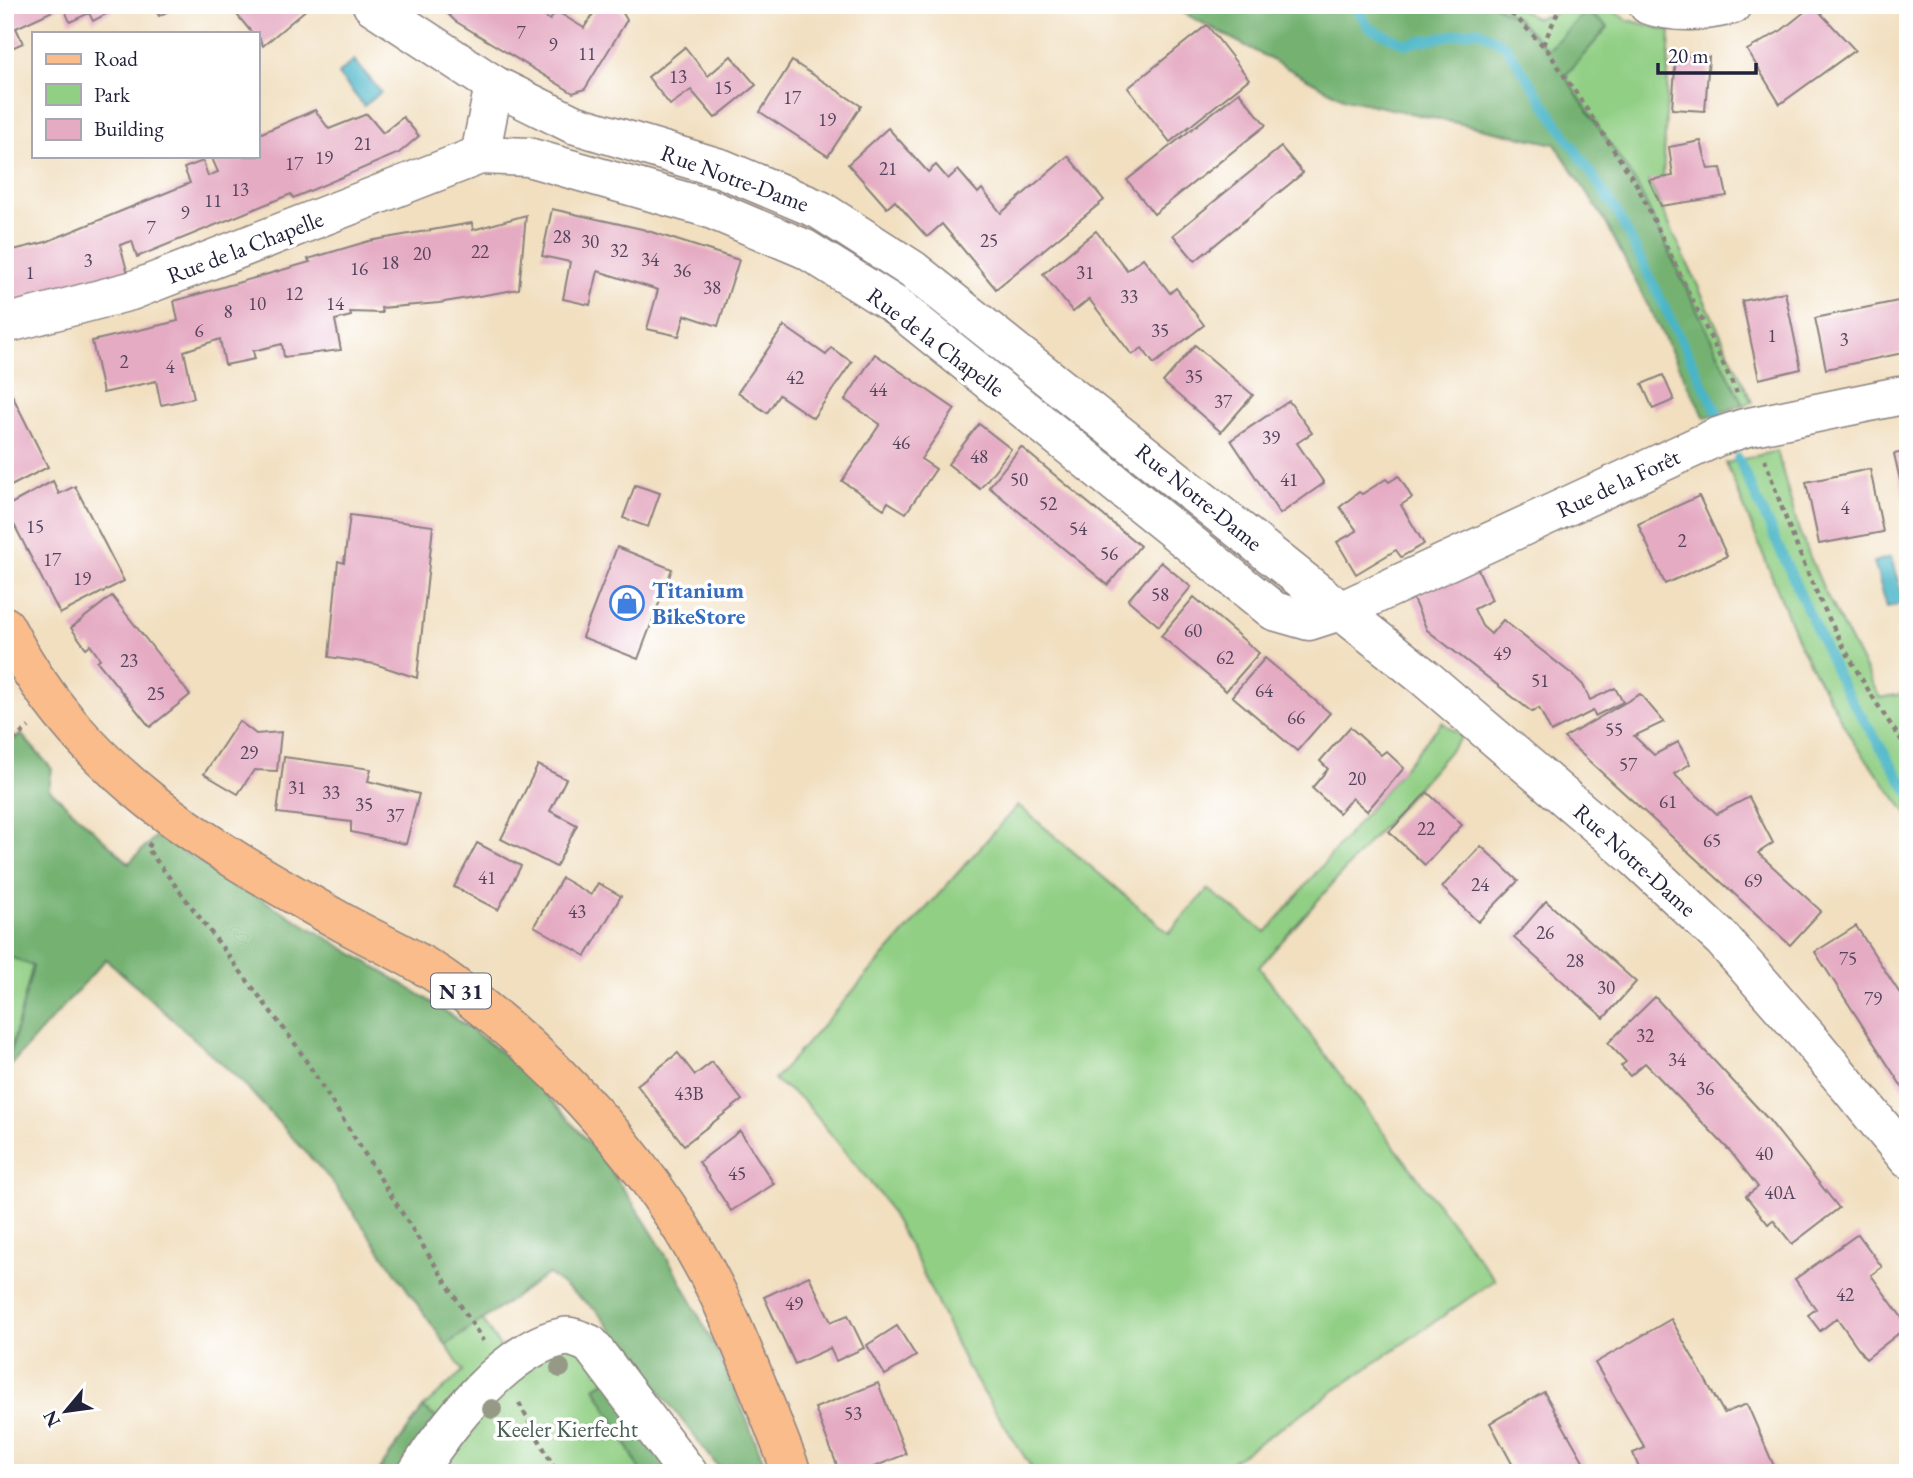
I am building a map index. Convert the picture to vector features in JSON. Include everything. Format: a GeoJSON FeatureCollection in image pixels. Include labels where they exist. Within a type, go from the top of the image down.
{"type":"FeatureCollection","features":[{"type":"Feature","properties":{"kind":"main road","name":"N 31"},"geometry":{"type":"LineString","coordinates":[[5,626],[54,707],[104,764],[164,814],[243,866],[446,980],[523,1039],[606,1124],[669,1212],[718,1294],[792,1473]]}},
{"type":"Feature","properties":{"kind":"street","name":"Rue Notre-Dame"},"geometry":{"type":"LineString","coordinates":[[372,5],[494,85],[573,124],[723,169],[820,210],[913,270],[977,318],[1424,677],[1637,859],[1723,940],[1808,1037],[1908,1159]]}},
{"type":"Feature","properties":{"kind":"street"},"geometry":{"type":"LineString","coordinates":[[1648,5],[1667,11],[1700,12],[1732,5]]}},
{"type":"Feature","properties":{"kind":"street"},"geometry":{"type":"LineString","coordinates":[[480,155],[494,85]]}},
{"type":"Feature","properties":{"kind":"street","name":"Rue de la Chapelle"},"geometry":{"type":"LineString","coordinates":[[5,324],[131,291],[480,155],[528,157],[708,208],[805,249],[896,306],[1274,611],[1309,621],[1340,611]]}},
{"type":"Feature","properties":{"kind":"street","name":"Rue de la Forêt"},"geometry":{"type":"LineString","coordinates":[[1340,611],[1705,443],[1754,425],[1908,394]]}},
{"type":"Feature","properties":{"kind":"street"},"geometry":{"type":"LineString","coordinates":[[417,1473],[434,1445],[478,1392],[502,1370],[535,1348],[566,1336],[590,1344],[688,1473]]}},
{"type":"Feature","properties":{"kind":"path"},"geometry":{"type":"LineString","coordinates":[[1493,5],[1516,17],[1543,45],[1637,185],[1754,425],[1791,539],[1815,593],[1872,700],[1908,749]]}},
{"type":"Feature","properties":{"kind":"path"},"geometry":{"type":"LineString","coordinates":[[1543,45],[1561,5]]}},
{"type":"Feature","properties":{"kind":"path"},"geometry":{"type":"LineString","coordinates":[[164,814],[156,836],[147,848],[296,1045],[471,1323]]}},
{"type":"Feature","properties":{"kind":"path"},"geometry":{"type":"LineString","coordinates":[[502,1370],[557,1473]]}},
{"type":"Feature","properties":{"kind":"green space"},"geometry":{"type":"Polygon","coordinates":[[[1169,5],[1493,5],[1516,17],[1548,50],[1586,11],[1608,27],[1565,76],[1637,185],[1743,405],[1705,418],[1604,219],[1555,144],[1345,99],[1169,5]]]}},
{"type":"Feature","properties":{"kind":"green space"},"geometry":{"type":"Polygon","coordinates":[[[1493,5],[1513,5],[1535,18],[1554,14],[1560,5],[1603,5],[1628,20],[1670,31],[1663,178],[1649,181],[1752,402],[1743,405],[1637,185],[1565,76],[1608,27],[1586,11],[1548,51],[1516,17],[1493,5]]]}},
{"type":"Feature","properties":{"kind":"green space"},"geometry":{"type":"Polygon","coordinates":[[[1777,451],[1799,531],[1824,590],[1880,698],[1908,693],[1908,814],[1854,743],[1801,648],[1726,463],[1777,451]]]}},
{"type":"Feature","properties":{"kind":"green space"},"geometry":{"type":"Polygon","coordinates":[[[1442,722],[1462,737],[1259,967],[1495,1280],[1215,1473],[1035,1473],[966,1365],[916,1258],[882,1197],[804,1101],[774,1080],[1018,805],[1169,933],[1208,889],[1266,933],[1442,722]]]}},
{"type":"Feature","properties":{"kind":"green space"},"geometry":{"type":"Polygon","coordinates":[[[21,734],[52,769],[49,789],[129,863],[156,836],[446,1012],[505,1056],[550,1099],[591,1145],[662,1248],[720,1359],[768,1473],[723,1473],[596,1310],[548,1274],[446,1345],[330,1179],[243,1083],[106,959],[6,1070],[33,966],[5,955],[5,747],[21,734]]]}},
{"type":"Feature","properties":{"kind":"green space"},"geometry":{"type":"Polygon","coordinates":[[[5,955],[33,965],[5,1072],[5,955]]]}},
{"type":"Feature","properties":{"kind":"green space","name":"Keeler Kierfecht"},"geometry":{"type":"Polygon","coordinates":[[[482,1319],[500,1347],[528,1336],[566,1336],[614,1376],[595,1387],[642,1473],[407,1473],[438,1420],[423,1408],[463,1371],[446,1345],[482,1319]]]}},
{"type":"Feature","properties":{"kind":"green space"},"geometry":{"type":"Polygon","coordinates":[[[614,1376],[688,1473],[642,1473],[595,1387],[614,1376]]]}},
{"type":"Feature","properties":{"kind":"green space"},"geometry":{"type":"Polygon","coordinates":[[[423,1408],[438,1419],[407,1473],[377,1473],[423,1408]]]}},
{"type":"Feature","properties":{"kind":"water"},"geometry":{"type":"Polygon","coordinates":[[[354,60],[381,92],[364,106],[338,74],[354,60]]]}},
{"type":"Feature","properties":{"kind":"water"},"geometry":{"type":"Polygon","coordinates":[[[1891,557],[1904,603],[1887,607],[1874,562],[1891,557]]]}},
{"type":"Feature","properties":{"kind":"building"},"geometry":{"type":"Polygon","coordinates":[[[5,5],[123,5],[93,21],[89,13],[70,22],[63,6],[16,28],[23,43],[5,51],[5,5]]]}},
{"type":"Feature","properties":{"kind":"building"},"geometry":{"type":"Polygon","coordinates":[[[153,5],[180,5],[159,16],[153,5]]]}},
{"type":"Feature","properties":{"kind":"building"},"geometry":{"type":"Polygon","coordinates":[[[229,5],[309,7],[263,46],[259,32],[251,32],[229,5]]]}},
{"type":"Feature","properties":{"kind":"building"},"geometry":{"type":"Polygon","coordinates":[[[439,5],[527,5],[550,20],[556,11],[584,28],[599,5],[613,8],[618,5],[627,20],[585,89],[573,93],[455,21],[439,5]]]}},
{"type":"Feature","properties":{"kind":"building"},"geometry":{"type":"Polygon","coordinates":[[[1813,5],[1855,50],[1780,104],[1747,50],[1782,30],[1813,5]]]}},
{"type":"Feature","properties":{"kind":"building"},"geometry":{"type":"Polygon","coordinates":[[[1207,25],[1249,79],[1170,142],[1128,88],[1207,25]]]}},
{"type":"Feature","properties":{"kind":"building"},"geometry":{"type":"Polygon","coordinates":[[[685,47],[708,76],[731,56],[756,85],[715,118],[691,90],[670,105],[648,77],[685,47]]]}},
{"type":"Feature","properties":{"kind":"building"},"geometry":{"type":"Polygon","coordinates":[[[1676,55],[1709,57],[1705,111],[1672,109],[1676,55]]]}},
{"type":"Feature","properties":{"kind":"building"},"geometry":{"type":"Polygon","coordinates":[[[792,61],[861,106],[828,156],[760,112],[792,61]]]}},
{"type":"Feature","properties":{"kind":"building"},"geometry":{"type":"Polygon","coordinates":[[[1239,92],[1266,125],[1154,214],[1127,180],[1239,92]]]}},
{"type":"Feature","properties":{"kind":"building"},"geometry":{"type":"Polygon","coordinates":[[[315,110],[329,129],[367,114],[383,133],[403,117],[419,136],[399,153],[293,198],[291,194],[137,257],[132,241],[120,245],[128,274],[13,306],[12,302],[5,303],[5,252],[46,242],[190,183],[184,168],[203,161],[208,176],[218,172],[212,158],[259,158],[259,134],[315,110]]]}},
{"type":"Feature","properties":{"kind":"building"},"geometry":{"type":"Polygon","coordinates":[[[888,128],[928,172],[936,165],[948,179],[958,170],[978,193],[982,189],[1001,213],[1068,156],[1104,200],[996,289],[942,224],[927,237],[895,201],[887,208],[848,164],[888,128]]]}},
{"type":"Feature","properties":{"kind":"building"},"geometry":{"type":"Polygon","coordinates":[[[1701,141],[1708,169],[1721,168],[1727,196],[1661,206],[1649,180],[1673,176],[1669,147],[1701,141]]]}},
{"type":"Feature","properties":{"kind":"building"},"geometry":{"type":"Polygon","coordinates":[[[1281,147],[1303,173],[1195,261],[1173,235],[1281,147]]]}},
{"type":"Feature","properties":{"kind":"building"},"geometry":{"type":"Polygon","coordinates":[[[552,209],[642,229],[739,260],[718,326],[685,315],[679,336],[647,329],[658,290],[598,271],[590,305],[563,299],[570,262],[542,256],[552,209]]]}},
{"type":"Feature","properties":{"kind":"building"},"geometry":{"type":"Polygon","coordinates":[[[526,215],[519,289],[439,303],[381,308],[382,313],[350,312],[351,316],[335,320],[341,350],[284,357],[282,344],[253,351],[255,359],[225,365],[220,339],[184,351],[194,398],[161,405],[156,381],[103,393],[92,341],[178,321],[174,301],[310,262],[308,259],[369,241],[472,223],[473,230],[526,215]]]}},
{"type":"Feature","properties":{"kind":"building"},"geometry":{"type":"Polygon","coordinates":[[[1096,231],[1127,270],[1143,258],[1170,293],[1176,288],[1204,325],[1154,364],[1142,348],[1132,355],[1089,299],[1073,312],[1043,274],[1096,231]]]}},
{"type":"Feature","properties":{"kind":"building"},"geometry":{"type":"Polygon","coordinates":[[[1785,292],[1801,369],[1759,379],[1742,301],[1785,292]]]}},
{"type":"Feature","properties":{"kind":"building"},"geometry":{"type":"Polygon","coordinates":[[[1908,299],[1908,352],[1826,369],[1815,318],[1908,299]]]}},
{"type":"Feature","properties":{"kind":"building"},"geometry":{"type":"Polygon","coordinates":[[[784,326],[826,355],[831,348],[852,362],[813,418],[779,395],[767,413],[738,392],[784,326]]]}},
{"type":"Feature","properties":{"kind":"building"},"geometry":{"type":"Polygon","coordinates":[[[1195,345],[1253,395],[1221,432],[1163,382],[1195,345]]]}},
{"type":"Feature","properties":{"kind":"building"},"geometry":{"type":"Polygon","coordinates":[[[875,354],[955,409],[921,459],[936,469],[906,513],[888,502],[884,509],[842,481],[880,424],[845,400],[875,354]]]}},
{"type":"Feature","properties":{"kind":"building"},"geometry":{"type":"Polygon","coordinates":[[[1663,375],[1674,400],[1653,409],[1642,384],[1663,375]]]}},
{"type":"Feature","properties":{"kind":"building"},"geometry":{"type":"Polygon","coordinates":[[[8,387],[48,467],[5,489],[5,388],[8,387]]]}},
{"type":"Feature","properties":{"kind":"building"},"geometry":{"type":"Polygon","coordinates":[[[1289,401],[1312,433],[1297,443],[1324,483],[1280,514],[1231,440],[1289,401]]]}},
{"type":"Feature","properties":{"kind":"building"},"geometry":{"type":"Polygon","coordinates":[[[979,424],[1011,449],[980,489],[948,464],[979,424]]]}},
{"type":"Feature","properties":{"kind":"building"},"geometry":{"type":"Polygon","coordinates":[[[1021,447],[1140,546],[1108,585],[989,487],[1021,447]]]}},
{"type":"Feature","properties":{"kind":"building"},"geometry":{"type":"Polygon","coordinates":[[[1908,451],[1908,510],[1907,510],[1894,454],[1908,451]]]}},
{"type":"Feature","properties":{"kind":"building"},"geometry":{"type":"Polygon","coordinates":[[[1870,469],[1883,532],[1819,544],[1806,482],[1870,469]]]}},
{"type":"Feature","properties":{"kind":"building"},"geometry":{"type":"Polygon","coordinates":[[[1399,476],[1412,498],[1401,505],[1424,544],[1401,557],[1396,550],[1356,574],[1337,542],[1357,531],[1340,507],[1359,492],[1362,494],[1386,479],[1389,482],[1399,476]]]}},
{"type":"Feature","properties":{"kind":"building"},"geometry":{"type":"Polygon","coordinates":[[[53,481],[59,494],[75,486],[124,581],[60,614],[5,507],[53,481]]]}},
{"type":"Feature","properties":{"kind":"building"},"geometry":{"type":"Polygon","coordinates":[[[635,485],[660,493],[648,527],[623,518],[635,485]]]}},
{"type":"Feature","properties":{"kind":"building"},"geometry":{"type":"Polygon","coordinates":[[[1699,496],[1727,556],[1665,584],[1638,524],[1699,496]]]}},
{"type":"Feature","properties":{"kind":"building"},"geometry":{"type":"Polygon","coordinates":[[[350,515],[433,526],[417,678],[375,664],[329,657],[338,561],[344,563],[350,515]]]}},
{"type":"Feature","properties":{"kind":"building"},"geometry":{"type":"Polygon","coordinates":[[[617,547],[672,569],[638,659],[582,637],[617,547]]]}},
{"type":"Feature","properties":{"kind":"building"},"geometry":{"type":"Polygon","coordinates":[[[1161,562],[1191,587],[1159,626],[1128,600],[1161,562]]]}},
{"type":"Feature","properties":{"kind":"building"},"geometry":{"type":"Polygon","coordinates":[[[1477,567],[1492,600],[1474,609],[1482,626],[1491,634],[1503,620],[1573,675],[1583,685],[1590,700],[1615,688],[1623,702],[1595,716],[1593,711],[1551,732],[1539,708],[1532,712],[1427,630],[1412,597],[1477,567]]]}},
{"type":"Feature","properties":{"kind":"building"},"geometry":{"type":"Polygon","coordinates":[[[112,596],[190,695],[150,727],[97,661],[100,659],[90,645],[86,648],[71,628],[112,596]]]}},
{"type":"Feature","properties":{"kind":"building"},"geometry":{"type":"Polygon","coordinates":[[[1194,597],[1259,653],[1226,691],[1161,636],[1194,597]]]}},
{"type":"Feature","properties":{"kind":"building"},"geometry":{"type":"Polygon","coordinates":[[[1265,658],[1330,713],[1297,751],[1232,696],[1265,658]]]}},
{"type":"Feature","properties":{"kind":"building"},"geometry":{"type":"Polygon","coordinates":[[[1640,694],[1664,722],[1634,736],[1654,755],[1678,742],[1690,764],[1674,774],[1717,814],[1749,797],[1773,843],[1758,853],[1821,911],[1790,945],[1564,738],[1640,694]]]}},
{"type":"Feature","properties":{"kind":"building"},"geometry":{"type":"Polygon","coordinates":[[[239,721],[256,734],[281,732],[277,771],[254,770],[238,794],[204,774],[239,721]]]}},
{"type":"Feature","properties":{"kind":"building"},"geometry":{"type":"Polygon","coordinates":[[[1350,727],[1381,755],[1386,751],[1404,768],[1367,811],[1352,798],[1339,813],[1312,788],[1328,769],[1320,761],[1350,727]]]}},
{"type":"Feature","properties":{"kind":"building"},"geometry":{"type":"Polygon","coordinates":[[[284,757],[371,769],[368,781],[419,794],[406,844],[351,832],[351,822],[277,813],[284,757]]]}},
{"type":"Feature","properties":{"kind":"building"},"geometry":{"type":"Polygon","coordinates":[[[538,765],[566,779],[550,811],[577,825],[556,867],[501,839],[538,765]]]}},
{"type":"Feature","properties":{"kind":"building"},"geometry":{"type":"Polygon","coordinates":[[[1427,792],[1462,825],[1425,865],[1389,832],[1427,792]]]}},
{"type":"Feature","properties":{"kind":"building"},"geometry":{"type":"Polygon","coordinates":[[[477,843],[521,866],[498,910],[454,887],[477,843]]]}},
{"type":"Feature","properties":{"kind":"building"},"geometry":{"type":"Polygon","coordinates":[[[1481,846],[1518,881],[1478,922],[1442,887],[1481,846]]]}},
{"type":"Feature","properties":{"kind":"building"},"geometry":{"type":"Polygon","coordinates":[[[562,878],[591,895],[598,883],[621,896],[586,956],[534,926],[562,878]]]}},
{"type":"Feature","properties":{"kind":"building"},"geometry":{"type":"Polygon","coordinates":[[[1546,901],[1636,982],[1604,1018],[1514,938],[1546,901]]]}},
{"type":"Feature","properties":{"kind":"building"},"geometry":{"type":"Polygon","coordinates":[[[1856,926],[1908,1006],[1908,1096],[1815,952],[1856,926]]]}},
{"type":"Feature","properties":{"kind":"building"},"geometry":{"type":"Polygon","coordinates":[[[1655,997],[1768,1119],[1839,1208],[1792,1244],[1773,1220],[1768,1224],[1746,1196],[1758,1187],[1730,1151],[1645,1063],[1630,1076],[1621,1066],[1626,1062],[1608,1043],[1655,997]]]}},
{"type":"Feature","properties":{"kind":"building"},"geometry":{"type":"Polygon","coordinates":[[[678,1053],[695,1075],[712,1062],[742,1100],[684,1145],[637,1085],[678,1053]]]}},
{"type":"Feature","properties":{"kind":"building"},"geometry":{"type":"Polygon","coordinates":[[[740,1131],[774,1184],[731,1211],[699,1162],[740,1131]]]}},
{"type":"Feature","properties":{"kind":"building"},"geometry":{"type":"Polygon","coordinates":[[[1858,1234],[1882,1267],[1871,1275],[1908,1326],[1866,1359],[1837,1318],[1820,1331],[1808,1315],[1816,1309],[1795,1279],[1858,1234]]]}},
{"type":"Feature","properties":{"kind":"building"},"geometry":{"type":"Polygon","coordinates":[[[809,1276],[831,1322],[848,1315],[864,1348],[836,1361],[830,1348],[795,1364],[764,1297],[809,1276]]]}},
{"type":"Feature","properties":{"kind":"building"},"geometry":{"type":"Polygon","coordinates":[[[1671,1319],[1724,1413],[1747,1404],[1777,1473],[1641,1473],[1633,1453],[1645,1448],[1595,1363],[1671,1319]]]}},
{"type":"Feature","properties":{"kind":"building"},"geometry":{"type":"Polygon","coordinates":[[[897,1326],[916,1356],[885,1375],[867,1345],[897,1326]]]}},
{"type":"Feature","properties":{"kind":"building"},"geometry":{"type":"Polygon","coordinates":[[[878,1383],[906,1454],[859,1473],[840,1473],[815,1408],[878,1383]]]}},
{"type":"Feature","properties":{"kind":"building"},"geometry":{"type":"Polygon","coordinates":[[[1544,1392],[1590,1473],[1517,1473],[1490,1423],[1544,1392]]]}},
{"type":"Feature","properties":{"kind":"waterway"},"geometry":{"type":"LineString","coordinates":[[1355,5],[1369,28],[1406,44],[1478,30],[1506,46],[1617,212],[1718,414]]}},
{"type":"Feature","properties":{"kind":"waterway"},"geometry":{"type":"LineString","coordinates":[[1738,458],[1842,685],[1908,791]]}},
{"type":"Feature","properties":{"kind":"place","name":"Titanium BikeStore"},"geometry":{"type":"Point","coordinates":[627,603]}}]}
